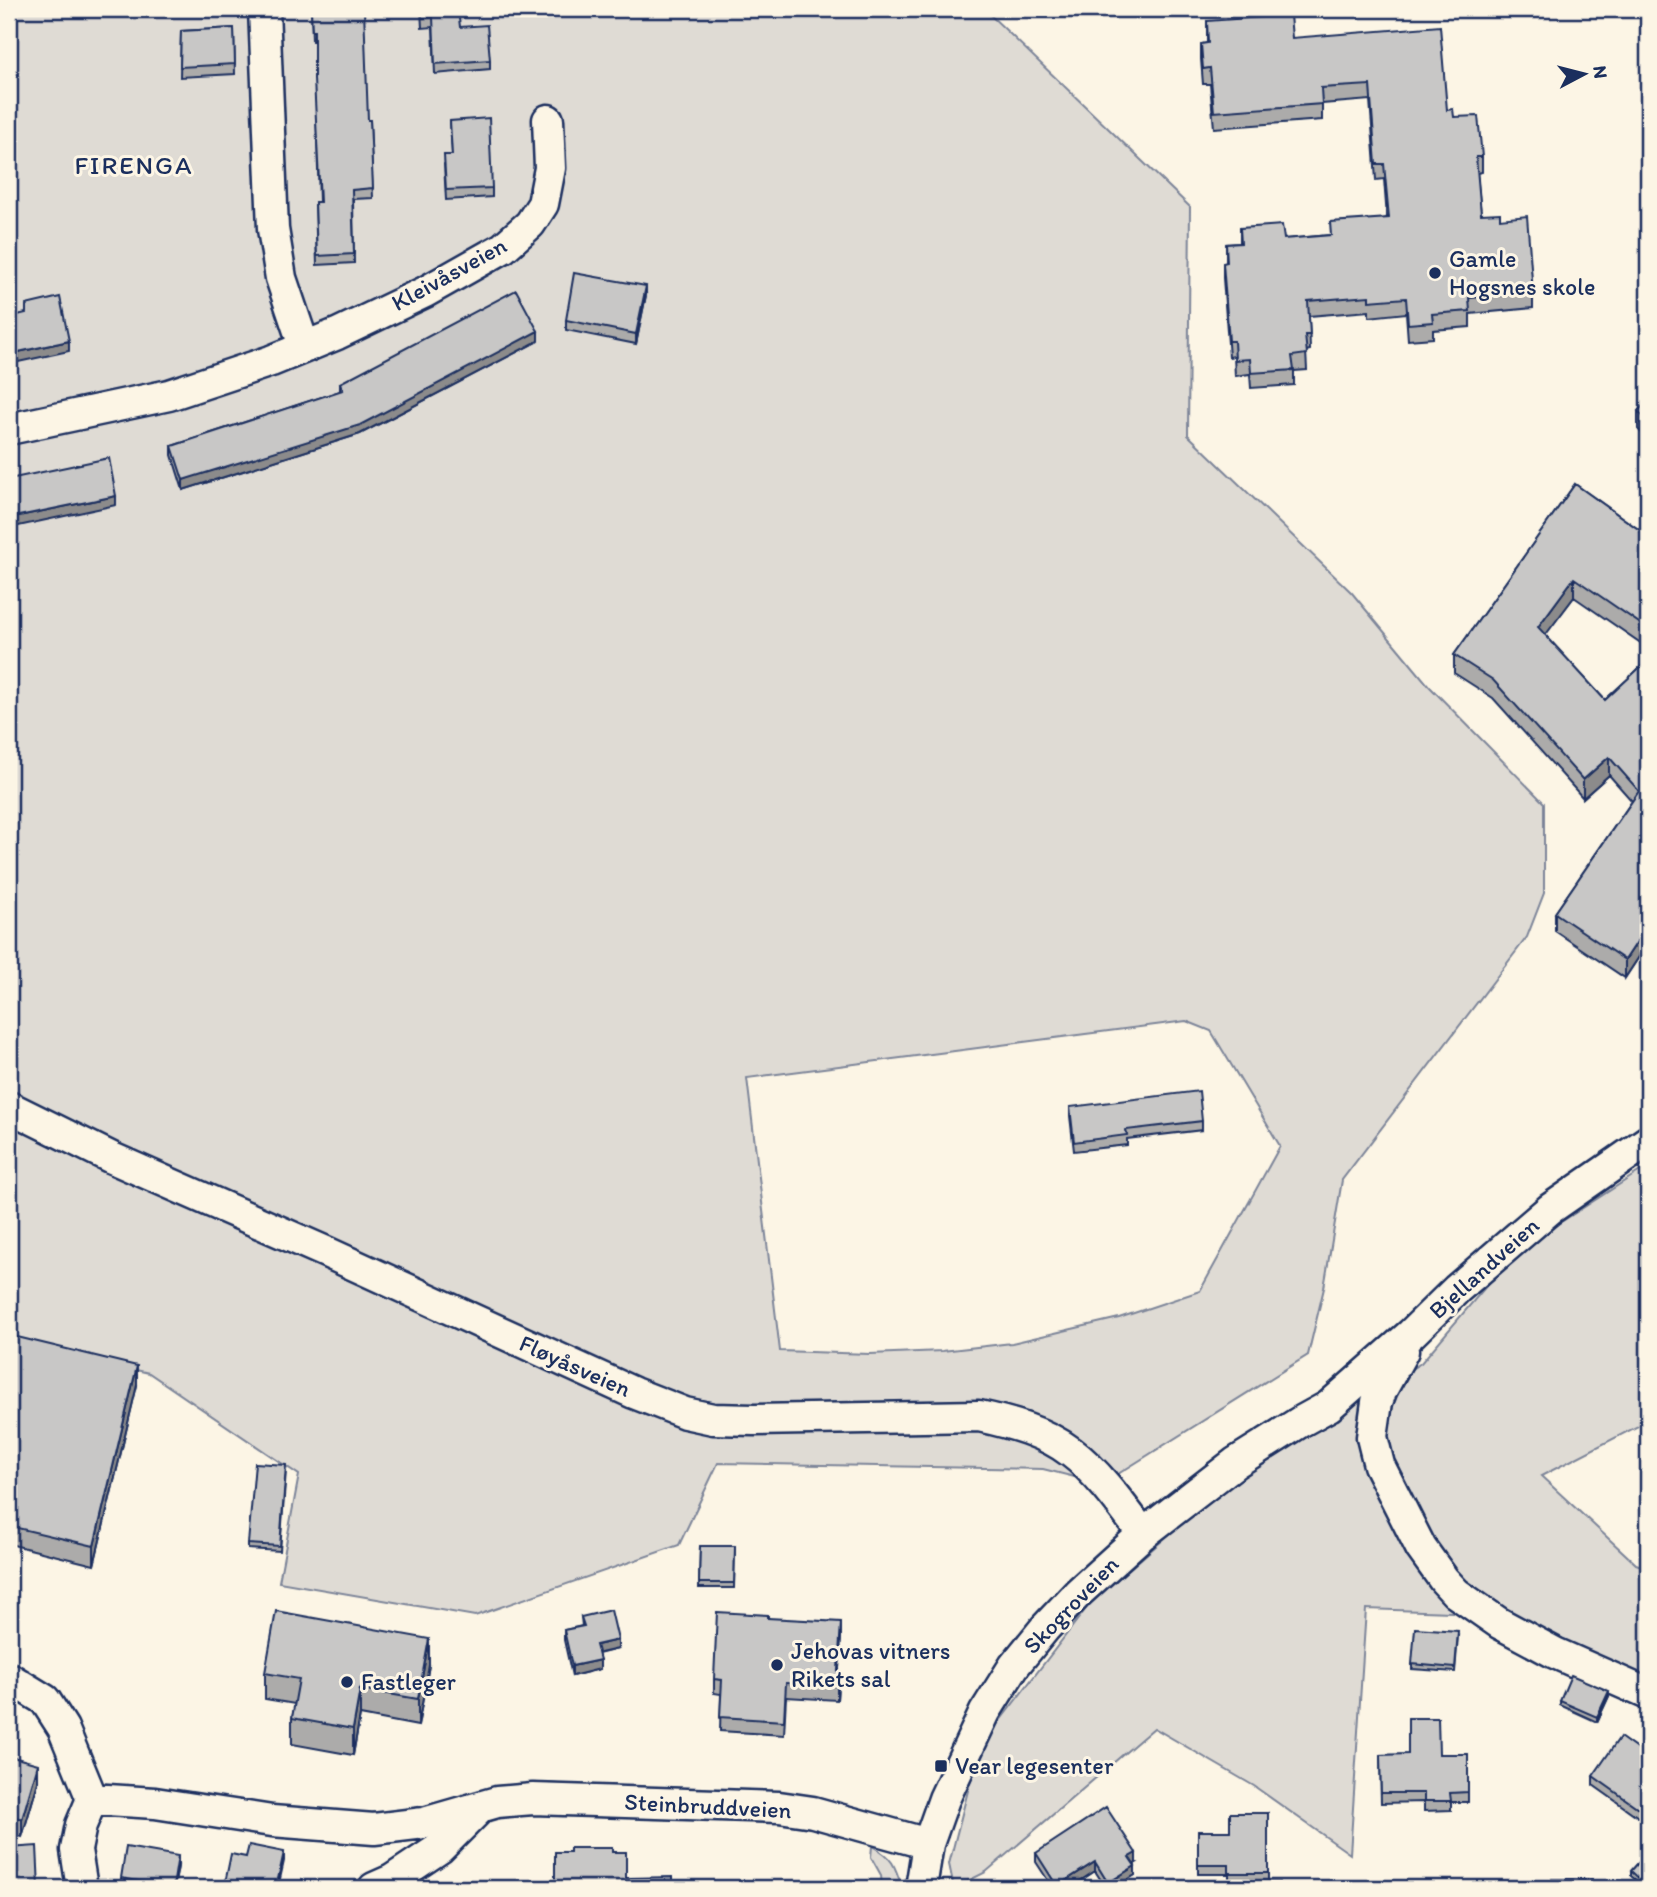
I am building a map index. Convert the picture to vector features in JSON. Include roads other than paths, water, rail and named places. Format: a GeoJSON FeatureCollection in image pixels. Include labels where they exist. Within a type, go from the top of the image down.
{"type":"FeatureCollection","features":[{"type":"Feature","properties":{"kind":"street"},"geometry":{"type":"LineString","coordinates":[[264,9],[273,229],[281,278],[304,346]]}},
{"type":"Feature","properties":{"kind":"street","name":"Kleivåsveien"},"geometry":{"type":"LineString","coordinates":[[9,429],[169,395],[271,361],[337,334],[425,292],[503,248],[530,225],[543,204],[550,168],[548,120]]}},
{"type":"Feature","properties":{"kind":"street","name":"Fløyåsveien"},"geometry":{"type":"LineString","coordinates":[[9,1107],[112,1158],[326,1252],[634,1393],[685,1413],[713,1419],[754,1420],[979,1416],[1011,1423],[1045,1437],[1071,1452],[1106,1485],[1143,1534]]}},
{"type":"Feature","properties":{"kind":"street","name":"Bjellandveien"},"geometry":{"type":"LineString","coordinates":[[1329,1406],[1411,1334],[1457,1289],[1550,1209],[1648,1141]]}},
{"type":"Feature","properties":{"kind":"street"},"geometry":{"type":"LineString","coordinates":[[1411,1334],[1377,1402],[1372,1437],[1379,1465],[1421,1548],[1456,1593],[1499,1623],[1555,1653],[1648,1694]]}},
{"type":"Feature","properties":{"kind":"street","name":"Skogroveien"},"geometry":{"type":"LineString","coordinates":[[921,1888],[928,1844],[944,1799],[985,1712],[1014,1666],[1045,1628],[1079,1592],[1143,1534],[1235,1462],[1329,1406]]}},
{"type":"Feature","properties":{"kind":"street"},"geometry":{"type":"LineString","coordinates":[[9,1678],[46,1700],[63,1728],[92,1799],[81,1825],[76,1850],[82,1888]]}},
{"type":"Feature","properties":{"kind":"street","name":"Steinbruddveien"},"geometry":{"type":"LineString","coordinates":[[92,1799],[155,1803],[272,1821],[374,1829],[424,1823],[497,1802],[533,1799],[779,1807],[820,1814],[928,1844]]}},
{"type":"Feature","properties":{"kind":"street"},"geometry":{"type":"LineString","coordinates":[[374,1888],[393,1880],[440,1848],[484,1805]]}},
{"type":"Feature","properties":{"kind":"place","name":"Gamle Hogsnes skole"},"geometry":{"type":"Point","coordinates":[1435,273]}},
{"type":"Feature","properties":{"kind":"place","name":"Jehovas vitners Rikets sal"},"geometry":{"type":"Point","coordinates":[777,1665]}},
{"type":"Feature","properties":{"kind":"place","name":"Fastleger"},"geometry":{"type":"Point","coordinates":[347,1682]}},
{"type":"Feature","properties":{"kind":"place","name":"Vear legesenter"},"geometry":{"type":"Point","coordinates":[941,1766]}},
{"type":"Feature","properties":{"kind":"district","name":"FIRENGA"},"geometry":{"type":"Point","coordinates":[134,165]}}]}
